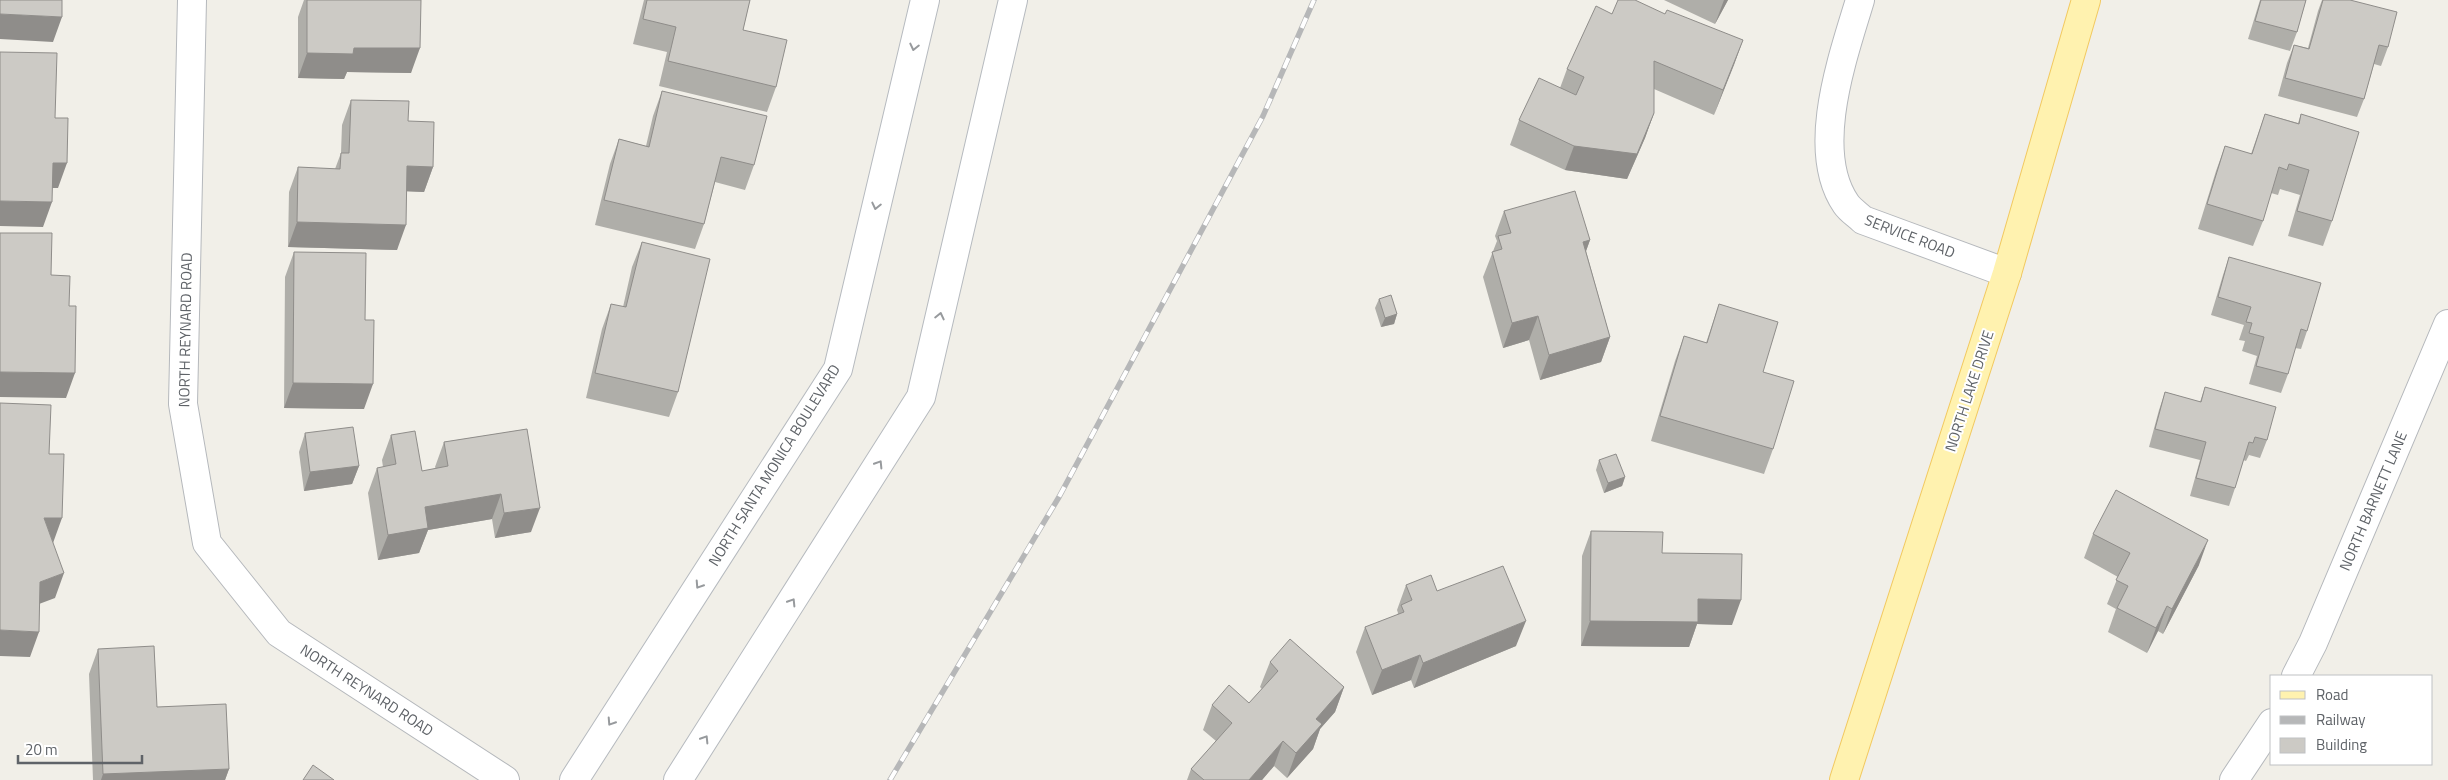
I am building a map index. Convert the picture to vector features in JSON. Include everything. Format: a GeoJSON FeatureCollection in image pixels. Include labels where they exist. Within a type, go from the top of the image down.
{"type":"FeatureCollection","features":[{"type":"Feature","properties":{"kind":"main road","name":"NORTH LAKE DRIVE"},"geometry":{"type":"LineString","coordinates":[[1844,780],[2008,273],[2086,0]]}},
{"type":"Feature","properties":{"kind":"street","name":"NORTH REYNARD ROAD"},"geometry":{"type":"LineString","coordinates":[[192,0],[183,404],[207,543],[279,632],[505,780]]}},
{"type":"Feature","properties":{"kind":"street","name":"NORTH SANTA MONICA BOULEVARD"},"geometry":{"type":"LineString","coordinates":[[574,780],[838,369],[925,0]]}},
{"type":"Feature","properties":{"kind":"street"},"geometry":{"type":"LineString","coordinates":[[678,780],[921,397],[1013,0]]}},
{"type":"Feature","properties":{"kind":"street","name":"SERVICE ROAD"},"geometry":{"type":"LineString","coordinates":[[1860,0],[1842,61],[1834,100],[1829,141],[1834,181],[1847,206],[1863,220],[2008,273]]}},
{"type":"Feature","properties":{"kind":"street","name":"NORTH BARNETT LANE"},"geometry":{"type":"LineString","coordinates":[[2297,675],[2313,643],[2448,324]]}},
{"type":"Feature","properties":{"kind":"street"},"geometry":{"type":"LineString","coordinates":[[2234,780],[2270,726]]}},
{"type":"Feature","properties":{"kind":"building"},"geometry":{"type":"Polygon","coordinates":[[[0,0],[62,0],[62,17],[0,14],[0,0]]]}},
{"type":"Feature","properties":{"kind":"building"},"geometry":{"type":"Polygon","coordinates":[[[307,0],[421,0],[420,48],[354,48],[353,54],[307,53],[307,0]]]}},
{"type":"Feature","properties":{"kind":"building"},"geometry":{"type":"Polygon","coordinates":[[[647,0],[750,0],[743,30],[787,40],[776,87],[668,61],[676,27],[643,19],[647,0]]]}},
{"type":"Feature","properties":{"kind":"building"},"geometry":{"type":"Polygon","coordinates":[[[1618,0],[1635,0],[1665,14],[1667,10],[1743,40],[1723,90],[1654,61],[1654,113],[1637,154],[1574,146],[1519,120],[1539,78],[1576,95],[1584,77],[1567,69],[1596,6],[1612,14],[1618,0]]]}},
{"type":"Feature","properties":{"kind":"building"},"geometry":{"type":"Polygon","coordinates":[[[2261,0],[2306,0],[2297,32],[2255,21],[2261,0]]]}},
{"type":"Feature","properties":{"kind":"building"},"geometry":{"type":"Polygon","coordinates":[[[2323,0],[2350,0],[2397,12],[2388,47],[2379,45],[2364,99],[2285,78],[2294,45],[2309,49],[2323,0]]]}},
{"type":"Feature","properties":{"kind":"building"},"geometry":{"type":"Polygon","coordinates":[[[0,52],[57,53],[55,118],[68,118],[67,163],[53,163],[52,202],[0,201],[0,52]]]}},
{"type":"Feature","properties":{"kind":"building"},"geometry":{"type":"Polygon","coordinates":[[[662,91],[767,116],[754,165],[721,157],[704,224],[604,200],[619,139],[649,147],[662,91]]]}},
{"type":"Feature","properties":{"kind":"building"},"geometry":{"type":"Polygon","coordinates":[[[351,100],[409,101],[408,121],[434,122],[433,167],[407,166],[406,225],[297,222],[298,167],[340,169],[341,153],[349,153],[351,100]]]}},
{"type":"Feature","properties":{"kind":"building"},"geometry":{"type":"Polygon","coordinates":[[[2265,114],[2299,124],[2301,114],[2359,132],[2332,221],[2297,211],[2309,170],[2289,164],[2287,170],[2279,167],[2263,221],[2207,204],[2225,146],[2252,154],[2265,114]]]}},
{"type":"Feature","properties":{"kind":"building"},"geometry":{"type":"Polygon","coordinates":[[[1575,191],[1590,240],[1583,242],[1610,337],[1549,355],[1538,316],[1512,323],[1492,252],[1502,249],[1498,236],[1511,233],[1504,211],[1575,191]]]}},
{"type":"Feature","properties":{"kind":"building"},"geometry":{"type":"Polygon","coordinates":[[[0,233],[52,233],[51,275],[70,276],[69,306],[76,306],[75,373],[0,372],[0,233]]]}},
{"type":"Feature","properties":{"kind":"building"},"geometry":{"type":"Polygon","coordinates":[[[642,242],[710,259],[678,392],[595,373],[611,304],[626,307],[642,242]]]}},
{"type":"Feature","properties":{"kind":"building"},"geometry":{"type":"Polygon","coordinates":[[[294,252],[366,253],[365,320],[374,320],[373,384],[293,383],[294,252]]]}},
{"type":"Feature","properties":{"kind":"building"},"geometry":{"type":"Polygon","coordinates":[[[2229,257],[2321,283],[2307,331],[2301,329],[2288,374],[2256,366],[2264,337],[2249,333],[2252,323],[2246,322],[2251,307],[2218,297],[2229,257]]]}},
{"type":"Feature","properties":{"kind":"building"},"geometry":{"type":"Polygon","coordinates":[[[1391,295],[1397,314],[1385,318],[1379,299],[1391,295]]]}},
{"type":"Feature","properties":{"kind":"building"},"geometry":{"type":"Polygon","coordinates":[[[1719,304],[1778,322],[1763,372],[1794,381],[1773,449],[1660,416],[1684,336],[1707,343],[1719,304]]]}},
{"type":"Feature","properties":{"kind":"building"},"geometry":{"type":"Polygon","coordinates":[[[2205,387],[2276,407],[2267,440],[2255,437],[2253,443],[2249,442],[2235,488],[2196,478],[2206,442],[2155,429],[2165,392],[2201,402],[2205,387]]]}},
{"type":"Feature","properties":{"kind":"building"},"geometry":{"type":"Polygon","coordinates":[[[0,403],[51,405],[49,454],[64,454],[62,518],[44,518],[64,573],[40,582],[39,632],[0,630],[0,403]]]}},
{"type":"Feature","properties":{"kind":"building"},"geometry":{"type":"Polygon","coordinates":[[[353,427],[359,466],[310,472],[305,433],[353,427]]]}},
{"type":"Feature","properties":{"kind":"building"},"geometry":{"type":"Polygon","coordinates":[[[527,429],[540,508],[504,513],[501,494],[425,507],[428,528],[388,535],[377,468],[396,464],[391,435],[415,431],[422,471],[448,466],[444,442],[527,429]]]}},
{"type":"Feature","properties":{"kind":"building"},"geometry":{"type":"Polygon","coordinates":[[[1616,454],[1625,477],[1608,483],[1599,460],[1616,454]]]}},
{"type":"Feature","properties":{"kind":"building"},"geometry":{"type":"Polygon","coordinates":[[[2116,490],[2208,540],[2172,609],[2167,606],[2156,628],[2117,608],[2128,586],[2116,580],[2130,553],[2093,534],[2116,490]]]}},
{"type":"Feature","properties":{"kind":"building"},"geometry":{"type":"Polygon","coordinates":[[[1591,531],[1663,532],[1662,553],[1742,554],[1741,600],[1698,599],[1698,622],[1590,621],[1591,531]]]}},
{"type":"Feature","properties":{"kind":"building"},"geometry":{"type":"Polygon","coordinates":[[[1503,566],[1526,621],[1423,663],[1420,655],[1382,670],[1365,627],[1404,612],[1401,605],[1412,600],[1406,585],[1431,575],[1437,591],[1503,566]]]}},
{"type":"Feature","properties":{"kind":"building"},"geometry":{"type":"Polygon","coordinates":[[[1290,639],[1344,687],[1316,719],[1322,724],[1296,753],[1283,741],[1249,780],[1204,780],[1191,769],[1232,723],[1212,705],[1229,685],[1249,703],[1278,671],[1270,662],[1290,639]]]}},
{"type":"Feature","properties":{"kind":"building"},"geometry":{"type":"Polygon","coordinates":[[[154,646],[157,707],[226,704],[229,769],[103,774],[98,649],[154,646]]]}},
{"type":"Feature","properties":{"kind":"building"},"geometry":{"type":"Polygon","coordinates":[[[313,765],[334,780],[303,780],[313,765]]]}},
{"type":"Feature","properties":{"kind":"railway"},"geometry":{"type":"LineString","coordinates":[[890,780],[1059,497],[1263,116],[1314,0]]}}]}
